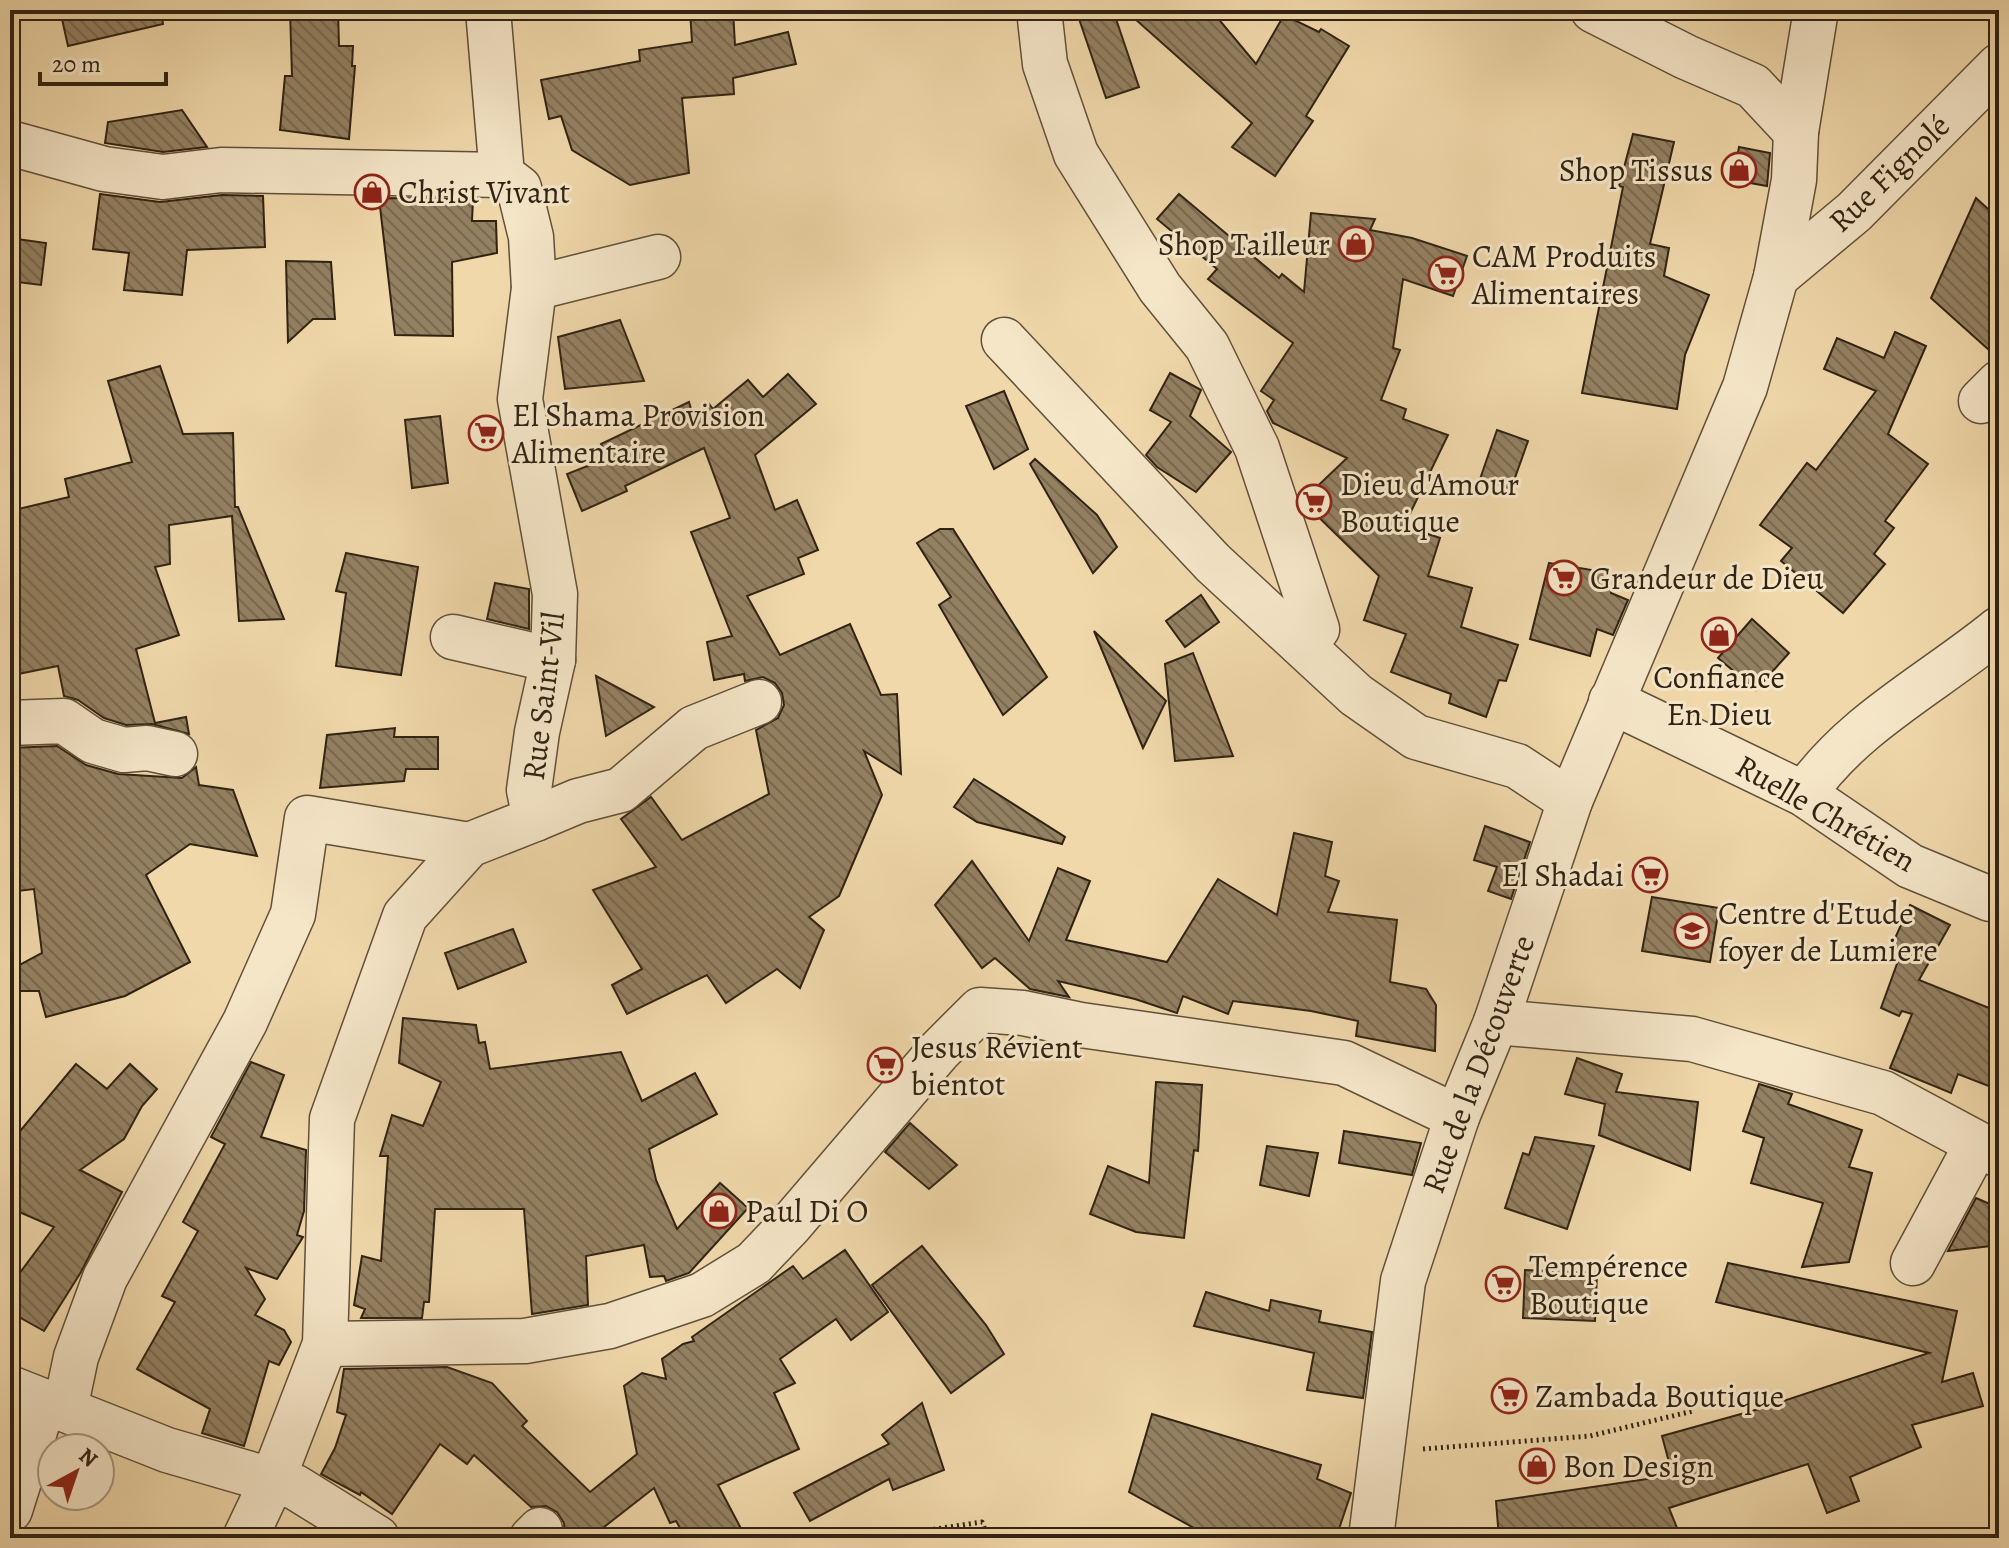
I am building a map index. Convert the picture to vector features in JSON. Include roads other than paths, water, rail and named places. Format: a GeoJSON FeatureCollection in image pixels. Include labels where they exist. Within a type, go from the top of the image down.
{"type":"FeatureCollection","features":[{"type":"Feature","properties":{"kind":"street","name":"Rue Saint-Vil"},"geometry":{"type":"LineString","coordinates":[[245,1538],[273,1479],[325,1344],[332,1119],[405,916],[469,845],[535,819],[529,790],[537,732],[553,660],[555,594],[520,399],[534,288],[531,237],[519,188],[502,175],[488,10]]}},
{"type":"Feature","properties":{"kind":"street"},"geometry":{"type":"LineString","coordinates":[[1039,10],[1045,64],[1076,154],[1160,288],[1207,346],[1257,448],[1317,629],[1305,645]]}},
{"type":"Feature","properties":{"kind":"street"},"geometry":{"type":"LineString","coordinates":[[1593,10],[1686,57],[1753,86],[1796,132]]}},
{"type":"Feature","properties":{"kind":"street","name":"Rue de la Découverte"},"geometry":{"type":"LineString","coordinates":[[1371,1538],[1379,1452],[1403,1281],[1457,1117],[1496,1022],[1570,801],[1745,387],[1776,277],[1794,180],[1796,132],[1816,10]]}},
{"type":"Feature","properties":{"kind":"street","name":"Rue Fignolé"},"geometry":{"type":"LineString","coordinates":[[1776,277],[1854,212],[1999,66]]}},
{"type":"Feature","properties":{"kind":"street"},"geometry":{"type":"LineString","coordinates":[[10,143],[104,169],[163,177],[221,170],[502,175]]}},
{"type":"Feature","properties":{"kind":"street"},"geometry":{"type":"LineString","coordinates":[[534,288],[658,257]]}},
{"type":"Feature","properties":{"kind":"street"},"geometry":{"type":"LineString","coordinates":[[1004,340],[1213,563],[1356,695],[1416,737],[1517,766],[1570,801]]}},
{"type":"Feature","properties":{"kind":"street"},"geometry":{"type":"LineString","coordinates":[[1804,794],[1825,764],[1908,695],[1999,629]]}},
{"type":"Feature","properties":{"kind":"street"},"geometry":{"type":"LineString","coordinates":[[453,637],[553,660]]}},
{"type":"Feature","properties":{"kind":"street","name":"Ruelle Chrétien"},"geometry":{"type":"LineString","coordinates":[[1611,701],[1804,794],[1910,866],[1990,899],[1999,898]]}},
{"type":"Feature","properties":{"kind":"street"},"geometry":{"type":"LineString","coordinates":[[535,819],[578,801],[621,790],[694,728],[759,702]]}},
{"type":"Feature","properties":{"kind":"street"},"geometry":{"type":"LineString","coordinates":[[10,723],[64,721],[93,741],[124,750],[147,748],[175,754]]}},
{"type":"Feature","properties":{"kind":"street"},"geometry":{"type":"LineString","coordinates":[[10,1510],[40,1400],[76,1357],[105,1278],[245,1022],[293,914],[307,818],[469,845]]}},
{"type":"Feature","properties":{"kind":"street"},"geometry":{"type":"LineString","coordinates":[[325,1344],[525,1341],[610,1326],[702,1295],[754,1263],[939,1051],[980,1010],[1023,1013],[1344,1063],[1457,1117]]}},
{"type":"Feature","properties":{"kind":"street"},"geometry":{"type":"LineString","coordinates":[[1496,1022],[1692,1039],[1883,1093],[1988,1150],[1913,1263]]}},
{"type":"Feature","properties":{"kind":"street"},"geometry":{"type":"LineString","coordinates":[[40,1400],[167,1450],[295,1487],[377,1538]]}},
{"type":"Feature","properties":{"kind":"place","name":"Shop Tissus"},"geometry":{"type":"Point","coordinates":[1739,170]}},
{"type":"Feature","properties":{"kind":"place","name":"Christ Vivant"},"geometry":{"type":"Point","coordinates":[372,192]}},
{"type":"Feature","properties":{"kind":"place","name":"Shop Tailleur"},"geometry":{"type":"Point","coordinates":[1356,244]}},
{"type":"Feature","properties":{"kind":"place","name":"CAM Produits Alimentaires"},"geometry":{"type":"Point","coordinates":[1446,274]}},
{"type":"Feature","properties":{"kind":"place","name":"El Shama Provision Alimentaire"},"geometry":{"type":"Point","coordinates":[486,433]}},
{"type":"Feature","properties":{"kind":"place","name":"Dieu d'Amour Boutique"},"geometry":{"type":"Point","coordinates":[1314,502]}},
{"type":"Feature","properties":{"kind":"place","name":"Grandeur de Dieu"},"geometry":{"type":"Point","coordinates":[1564,578]}},
{"type":"Feature","properties":{"kind":"place","name":"Confiance En Dieu"},"geometry":{"type":"Point","coordinates":[1719,635]}},
{"type":"Feature","properties":{"kind":"place","name":"El Shadai"},"geometry":{"type":"Point","coordinates":[1650,875]}},
{"type":"Feature","properties":{"kind":"place","name":"Centre d'Etude foyer de Lumiere"},"geometry":{"type":"Point","coordinates":[1692,931]}},
{"type":"Feature","properties":{"kind":"place","name":"Jesus Révient bientot"},"geometry":{"type":"Point","coordinates":[885,1065]}},
{"type":"Feature","properties":{"kind":"place","name":"Paul Di O"},"geometry":{"type":"Point","coordinates":[719,1211]}},
{"type":"Feature","properties":{"kind":"place","name":"Tempérence Boutique"},"geometry":{"type":"Point","coordinates":[1503,1284]}},
{"type":"Feature","properties":{"kind":"place","name":"Zambada Boutique"},"geometry":{"type":"Point","coordinates":[1509,1396]}},
{"type":"Feature","properties":{"kind":"place","name":"Bon Design"},"geometry":{"type":"Point","coordinates":[1537,1466]}}]}
